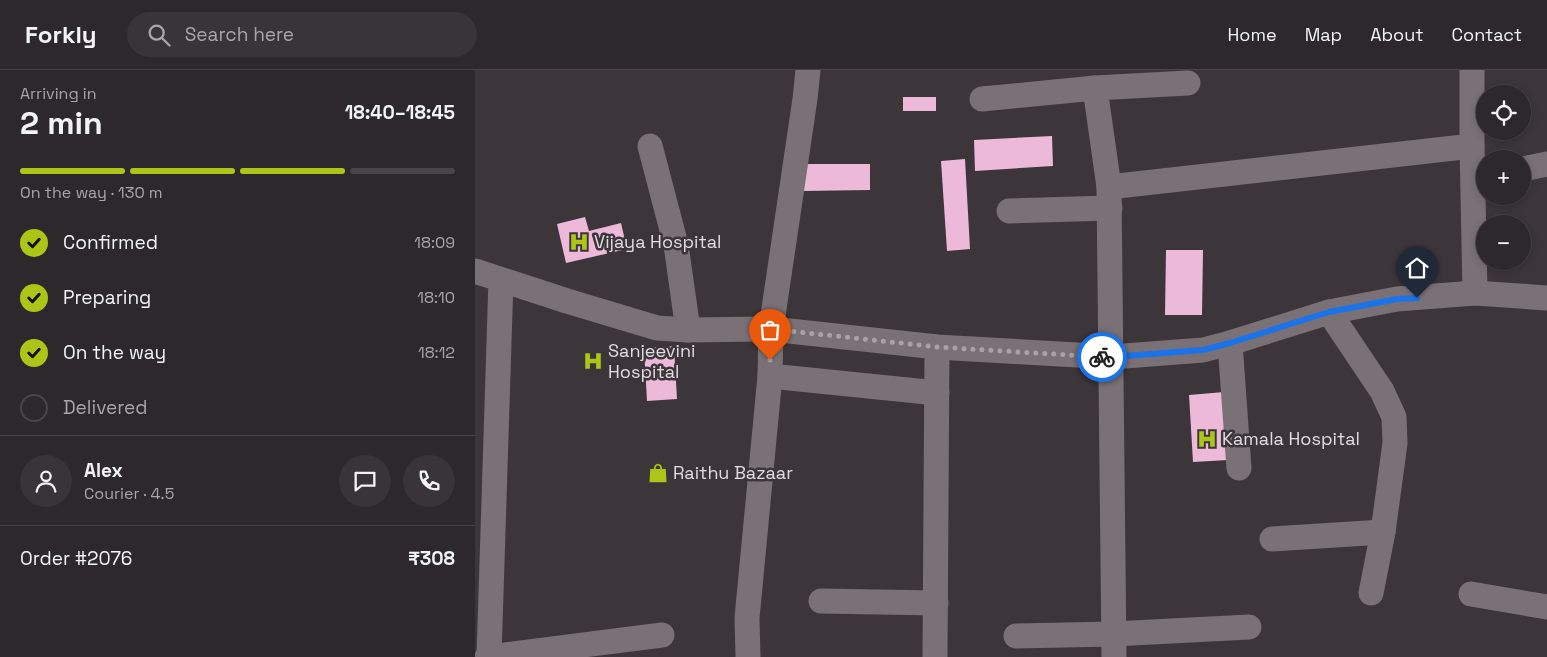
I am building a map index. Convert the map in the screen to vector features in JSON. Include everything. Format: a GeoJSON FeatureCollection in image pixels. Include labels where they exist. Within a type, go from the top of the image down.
{"type":"FeatureCollection","features":[{"type":"Feature","properties":{"kind":"street"},"geometry":{"type":"LineString","coordinates":[[748,657],[747,618],[770,376],[771,329],[805,99],[807,70]]}},
{"type":"Feature","properties":{"kind":"street"},"geometry":{"type":"LineString","coordinates":[[1472,70],[1472,146],[1476,163]]}},
{"type":"Feature","properties":{"kind":"street"},"geometry":{"type":"LineString","coordinates":[[983,99],[1095,88],[1188,83]]}},
{"type":"Feature","properties":{"kind":"street"},"geometry":{"type":"LineString","coordinates":[[1095,88],[1110,197],[1113,646]]}},
{"type":"Feature","properties":{"kind":"street"},"geometry":{"type":"LineString","coordinates":[[650,146],[676,245],[689,330]]}},
{"type":"Feature","properties":{"kind":"street"},"geometry":{"type":"LineString","coordinates":[[1009,211],[1472,146]]}},
{"type":"Feature","properties":{"kind":"street"},"geometry":{"type":"LineString","coordinates":[[1531,167],[1547,164]]}},
{"type":"Feature","properties":{"kind":"street"},"geometry":{"type":"LineString","coordinates":[[1475,293],[1478,205]]}},
{"type":"Feature","properties":{"kind":"street"},"geometry":{"type":"LineString","coordinates":[[475,271],[657,328],[689,330],[771,329],[937,347],[1112,357],[1203,350],[1329,312],[1397,299],[1475,293],[1547,298]]}},
{"type":"Feature","properties":{"kind":"street"},"geometry":{"type":"LineString","coordinates":[[501,280],[485,416],[488,657],[662,635]]}},
{"type":"Feature","properties":{"kind":"street"},"geometry":{"type":"LineString","coordinates":[[1329,312],[1382,391],[1394,417],[1395,443],[1383,532],[1371,593]]}},
{"type":"Feature","properties":{"kind":"street"},"geometry":{"type":"LineString","coordinates":[[1230,343],[1239,468]]}},
{"type":"Feature","properties":{"kind":"street"},"geometry":{"type":"LineString","coordinates":[[935,657],[937,347]]}},
{"type":"Feature","properties":{"kind":"street"},"geometry":{"type":"LineString","coordinates":[[770,376],[937,393]]}},
{"type":"Feature","properties":{"kind":"street"},"geometry":{"type":"LineString","coordinates":[[1272,538],[1383,532]]}},
{"type":"Feature","properties":{"kind":"street"},"geometry":{"type":"LineString","coordinates":[[1471,594],[1547,607]]}},
{"type":"Feature","properties":{"kind":"street"},"geometry":{"type":"LineString","coordinates":[[821,601],[936,603]]}},
{"type":"Feature","properties":{"kind":"street"},"geometry":{"type":"LineString","coordinates":[[1016,636],[1113,646],[1249,627]]}},
{"type":"Feature","properties":{"kind":"building"},"geometry":{"type":"Polygon","coordinates":[[[903,97],[936,97],[936,111],[903,111],[903,97]]]}},
{"type":"Feature","properties":{"kind":"building"},"geometry":{"type":"Polygon","coordinates":[[[1052,136],[1053,166],[975,171],[974,140],[1052,136]]]}},
{"type":"Feature","properties":{"kind":"building"},"geometry":{"type":"Polygon","coordinates":[[[965,159],[970,249],[947,251],[941,161],[965,159]]]}},
{"type":"Feature","properties":{"kind":"building"},"geometry":{"type":"Polygon","coordinates":[[[803,164],[870,164],[870,190],[803,191],[803,164]]]}},
{"type":"Feature","properties":{"kind":"building"},"geometry":{"type":"Polygon","coordinates":[[[585,217],[589,231],[621,223],[627,249],[566,263],[557,224],[585,217]]]}},
{"type":"Feature","properties":{"kind":"building"},"geometry":{"type":"Polygon","coordinates":[[[1166,250],[1203,250],[1202,315],[1165,315],[1166,250]]]}},
{"type":"Feature","properties":{"kind":"building"},"geometry":{"type":"Polygon","coordinates":[[[674,346],[677,399],[647,401],[644,348],[674,346]]]}},
{"type":"Feature","properties":{"kind":"building"},"geometry":{"type":"Polygon","coordinates":[[[1224,392],[1228,460],[1193,462],[1189,395],[1224,392]]]}},
{"type":"Feature","properties":{"kind":"way so far"},"geometry":{"type":"LineString","coordinates":[[770,360],[771,329],[937,347],[1102,357]]}},
{"type":"Feature","properties":{"kind":"place","name":"Vijaya Hospital"},"geometry":{"type":"Point","coordinates":[579,242]}},
{"type":"Feature","properties":{"kind":"place","name":"Sanjeevini Hospital"},"geometry":{"type":"Point","coordinates":[593,361]}},
{"type":"Feature","properties":{"kind":"place","name":"Kamala Hospital"},"geometry":{"type":"Point","coordinates":[1207,439]}},
{"type":"Feature","properties":{"kind":"place","name":"Raithu Bazaar"},"geometry":{"type":"Point","coordinates":[658,473]}},
{"type":"Feature","properties":{"kind":"route"},"geometry":{"type":"LineString","coordinates":[[1102,357],[1203,350],[1329,312],[1397,299],[1417,298]]}}]}
